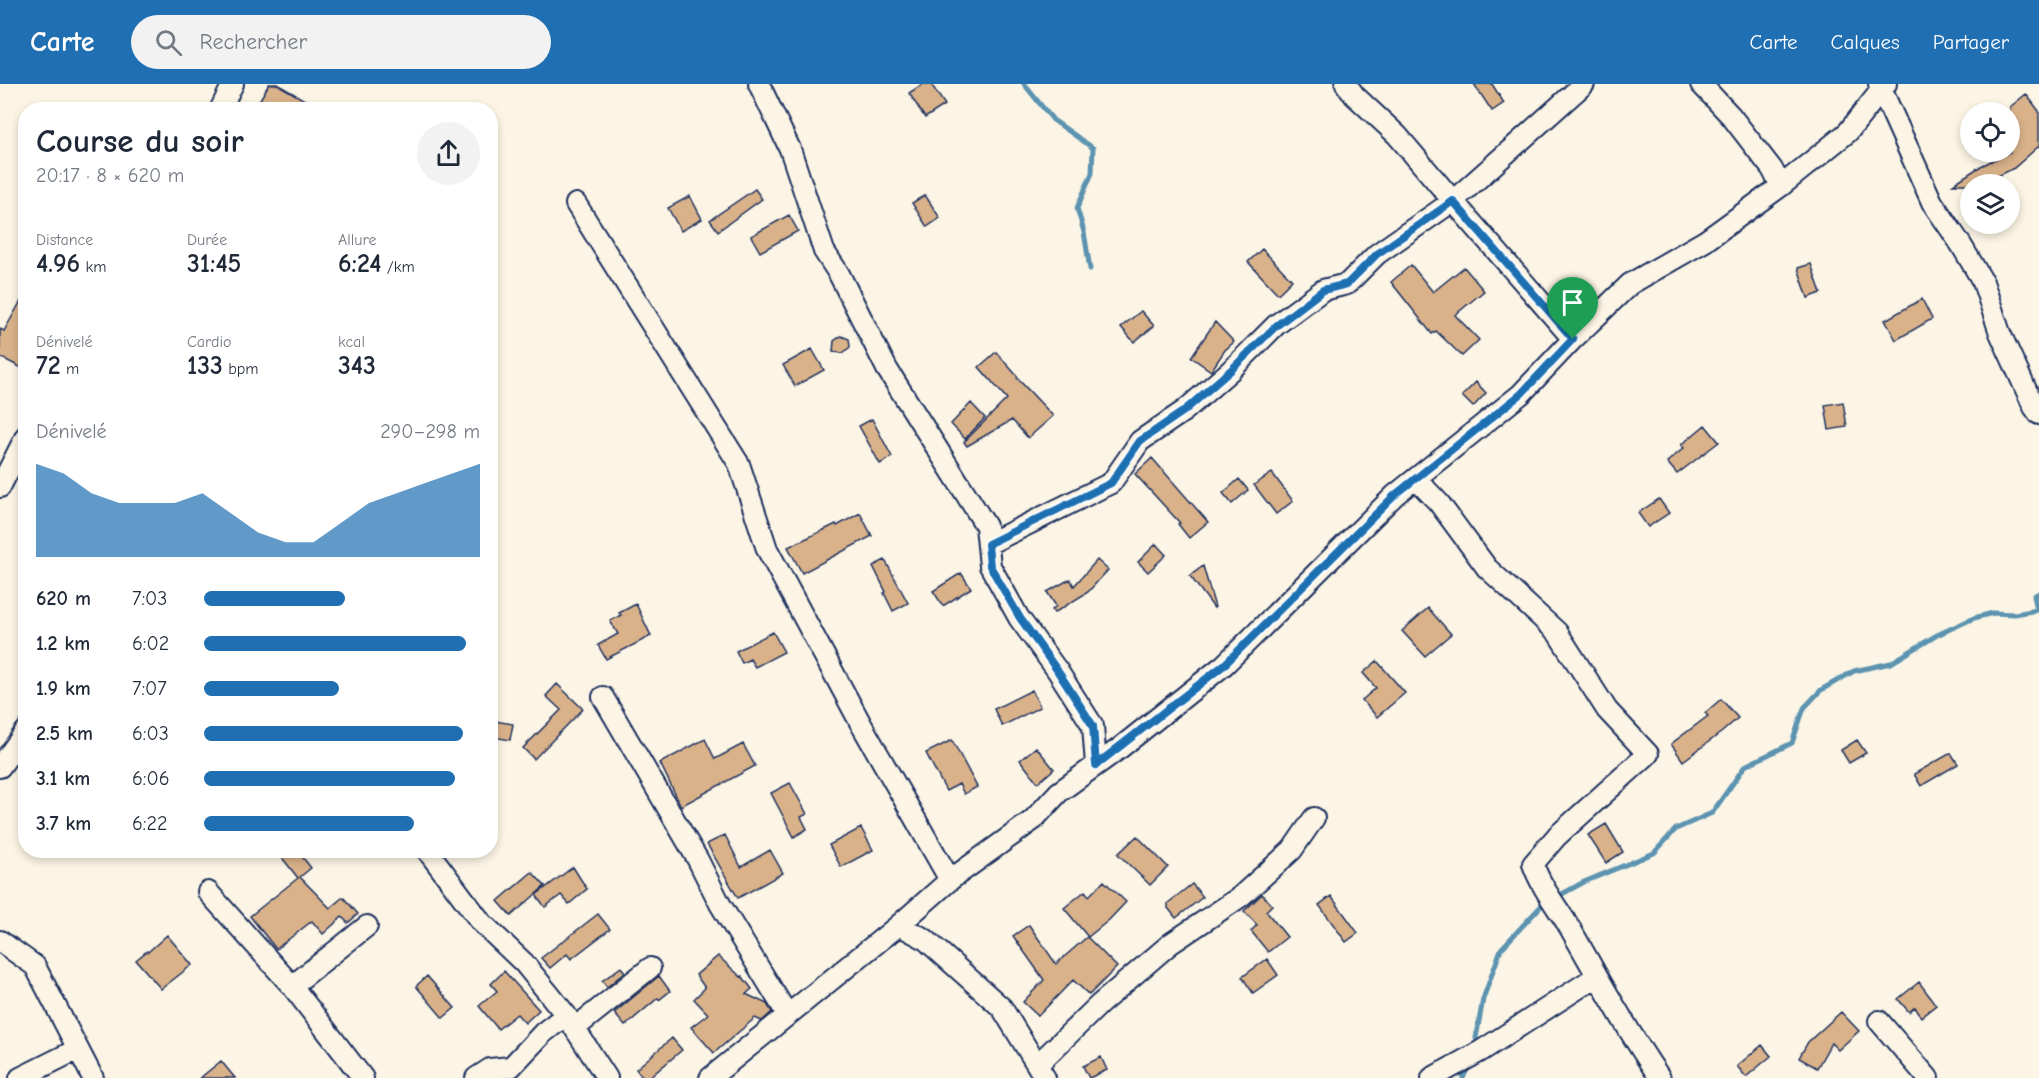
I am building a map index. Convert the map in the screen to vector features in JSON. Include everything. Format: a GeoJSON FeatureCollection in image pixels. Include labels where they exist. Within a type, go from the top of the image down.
{"type":"FeatureCollection","features":[{"type":"Feature","properties":{"kind":"street"},"geometry":{"type":"LineString","coordinates":[[224,102],[233,84]]}},
{"type":"Feature","properties":{"kind":"street"},"geometry":{"type":"LineString","coordinates":[[759,84],[790,149],[824,251],[839,274],[887,369],[986,526],[990,566],[1020,618],[1093,726],[1096,765]]}},
{"type":"Feature","properties":{"kind":"street"},"geometry":{"type":"LineString","coordinates":[[1346,84],[1355,96],[1397,135],[1573,339]]}},
{"type":"Feature","properties":{"kind":"street"},"geometry":{"type":"LineString","coordinates":[[988,544],[1111,483],[1140,441],[1184,411],[1276,326],[1323,290],[1347,284],[1377,254],[1453,201],[1584,84]]}},
{"type":"Feature","properties":{"kind":"street"},"geometry":{"type":"LineString","coordinates":[[1701,84],[1731,116],[1772,169],[1781,186]]}},
{"type":"Feature","properties":{"kind":"street"},"geometry":{"type":"LineString","coordinates":[[710,1078],[899,925],[950,880],[1033,820],[1059,792],[1224,665],[1395,495],[1521,394],[1630,284],[1705,241],[1781,186],[1848,132],[1882,86]]}},
{"type":"Feature","properties":{"kind":"street"},"geometry":{"type":"LineString","coordinates":[[1882,86],[1932,202],[1983,282],[2000,333],[2039,414]]}},
{"type":"Feature","properties":{"kind":"street"},"geometry":{"type":"LineString","coordinates":[[576,204],[739,464],[767,549],[861,724],[950,880]]}},
{"type":"Feature","properties":{"kind":"street"},"geometry":{"type":"LineString","coordinates":[[0,487],[18,452]]}},
{"type":"Feature","properties":{"kind":"street"},"geometry":{"type":"LineString","coordinates":[[1416,479],[1439,503],[1487,568],[1557,632],[1607,710],[1648,754],[1557,836],[1533,864],[1538,878],[1660,1078]]}},
{"type":"Feature","properties":{"kind":"street"},"geometry":{"type":"LineString","coordinates":[[603,697],[698,861],[720,904],[787,1014]]}},
{"type":"Feature","properties":{"kind":"street"},"geometry":{"type":"LineString","coordinates":[[0,767],[18,742]]}},
{"type":"Feature","properties":{"kind":"street"},"geometry":{"type":"LineString","coordinates":[[899,925],[925,939],[1002,1008],[1042,1071],[1100,1004],[1170,944],[1240,897],[1292,850],[1314,818]]}},
{"type":"Feature","properties":{"kind":"street"},"geometry":{"type":"LineString","coordinates":[[433,858],[481,922],[524,963],[570,1021],[607,1078]]}},
{"type":"Feature","properties":{"kind":"street"},"geometry":{"type":"LineString","coordinates":[[208,892],[292,986],[363,1078]]}},
{"type":"Feature","properties":{"kind":"street"},"geometry":{"type":"LineString","coordinates":[[292,986],[367,926]]}},
{"type":"Feature","properties":{"kind":"street"},"geometry":{"type":"LineString","coordinates":[[0,941],[35,966],[93,1078]]}},
{"type":"Feature","properties":{"kind":"street"},"geometry":{"type":"LineString","coordinates":[[477,1078],[490,1069],[511,1067],[543,1033],[570,1021],[650,968]]}},
{"type":"Feature","properties":{"kind":"street"},"geometry":{"type":"LineString","coordinates":[[1432,1078],[1481,1051],[1597,976]]}},
{"type":"Feature","properties":{"kind":"street"},"geometry":{"type":"LineString","coordinates":[[1879,1021],[1928,1078]]}},
{"type":"Feature","properties":{"kind":"street"},"geometry":{"type":"LineString","coordinates":[[20,1078],[78,1049]]}},
{"type":"Feature","properties":{"kind":"building"},"geometry":{"type":"Polygon","coordinates":[[[269,84],[277,84],[308,102],[261,102],[259,101],[269,84]]]}},
{"type":"Feature","properties":{"kind":"building"},"geometry":{"type":"Polygon","coordinates":[[[923,84],[931,84],[945,105],[925,118],[909,93],[923,84]]]}},
{"type":"Feature","properties":{"kind":"building"},"geometry":{"type":"Polygon","coordinates":[[[1474,84],[1492,84],[1504,103],[1492,111],[1474,84]]]}},
{"type":"Feature","properties":{"kind":"building"},"geometry":{"type":"Polygon","coordinates":[[[2026,94],[2039,111],[2039,146],[2014,168],[2002,174],[1969,174],[1989,162],[2020,162],[2020,102],[2016,102],[2026,94]]]}},
{"type":"Feature","properties":{"kind":"building"},"geometry":{"type":"Polygon","coordinates":[[[755,189],[762,199],[718,231],[710,220],[755,189]]]}},
{"type":"Feature","properties":{"kind":"building"},"geometry":{"type":"Polygon","coordinates":[[[925,195],[940,218],[927,227],[912,203],[925,195]]]}},
{"type":"Feature","properties":{"kind":"building"},"geometry":{"type":"Polygon","coordinates":[[[690,196],[702,219],[681,231],[668,208],[690,196]]]}},
{"type":"Feature","properties":{"kind":"building"},"geometry":{"type":"Polygon","coordinates":[[[789,215],[798,231],[760,252],[751,236],[789,215]]]}},
{"type":"Feature","properties":{"kind":"building"},"geometry":{"type":"Polygon","coordinates":[[[1262,249],[1292,280],[1278,294],[1248,262],[1262,249]]]}},
{"type":"Feature","properties":{"kind":"building"},"geometry":{"type":"Polygon","coordinates":[[[1811,264],[1821,293],[1808,298],[1798,268],[1811,264]]]}},
{"type":"Feature","properties":{"kind":"building"},"geometry":{"type":"Polygon","coordinates":[[[1411,265],[1433,292],[1464,267],[1484,291],[1455,315],[1479,340],[1462,356],[1436,331],[1432,334],[1391,282],[1411,265]]]}},
{"type":"Feature","properties":{"kind":"building"},"geometry":{"type":"Polygon","coordinates":[[[1922,299],[1932,319],[1896,340],[1885,320],[1922,299]]]}},
{"type":"Feature","properties":{"kind":"building"},"geometry":{"type":"Polygon","coordinates":[[[18,306],[18,366],[0,357],[0,329],[4,331],[18,306]]]}},
{"type":"Feature","properties":{"kind":"building"},"geometry":{"type":"Polygon","coordinates":[[[1141,311],[1154,326],[1134,342],[1121,327],[1141,311]]]}},
{"type":"Feature","properties":{"kind":"building"},"geometry":{"type":"Polygon","coordinates":[[[1215,322],[1234,342],[1225,350],[1211,371],[1191,357],[1215,322]]]}},
{"type":"Feature","properties":{"kind":"building"},"geometry":{"type":"Polygon","coordinates":[[[841,336],[849,339],[850,347],[843,353],[833,352],[834,341],[841,336]]]}},
{"type":"Feature","properties":{"kind":"building"},"geometry":{"type":"Polygon","coordinates":[[[812,349],[824,370],[795,386],[783,365],[812,349]]]}},
{"type":"Feature","properties":{"kind":"building"},"geometry":{"type":"Polygon","coordinates":[[[996,352],[1053,416],[1028,438],[1012,420],[967,446],[964,442],[1007,399],[979,367],[996,352]]]}},
{"type":"Feature","properties":{"kind":"building"},"geometry":{"type":"Polygon","coordinates":[[[1476,382],[1486,393],[1473,407],[1462,396],[1476,382]]]}},
{"type":"Feature","properties":{"kind":"building"},"geometry":{"type":"Polygon","coordinates":[[[1843,402],[1847,427],[1829,430],[1825,405],[1843,402]]]}},
{"type":"Feature","properties":{"kind":"building"},"geometry":{"type":"Polygon","coordinates":[[[971,403],[985,418],[965,439],[951,424],[971,403]]]}},
{"type":"Feature","properties":{"kind":"building"},"geometry":{"type":"Polygon","coordinates":[[[872,419],[892,457],[880,464],[859,426],[872,419]]]}},
{"type":"Feature","properties":{"kind":"building"},"geometry":{"type":"Polygon","coordinates":[[[1705,425],[1719,442],[1677,474],[1667,462],[1684,448],[1681,445],[1705,425]]]}},
{"type":"Feature","properties":{"kind":"building"},"geometry":{"type":"Polygon","coordinates":[[[1152,458],[1208,522],[1189,538],[1178,524],[1180,523],[1135,474],[1152,458]]]}},
{"type":"Feature","properties":{"kind":"building"},"geometry":{"type":"Polygon","coordinates":[[[1272,473],[1293,501],[1276,514],[1254,485],[1272,473]]]}},
{"type":"Feature","properties":{"kind":"building"},"geometry":{"type":"Polygon","coordinates":[[[1239,479],[1248,490],[1232,504],[1223,493],[1239,479]]]}},
{"type":"Feature","properties":{"kind":"building"},"geometry":{"type":"Polygon","coordinates":[[[1659,499],[1669,513],[1648,527],[1638,513],[1659,499]]]}},
{"type":"Feature","properties":{"kind":"building"},"geometry":{"type":"Polygon","coordinates":[[[860,513],[872,536],[802,573],[788,547],[836,524],[837,526],[860,513]]]}},
{"type":"Feature","properties":{"kind":"building"},"geometry":{"type":"Polygon","coordinates":[[[1156,544],[1166,555],[1148,572],[1138,562],[1156,544]]]}},
{"type":"Feature","properties":{"kind":"building"},"geometry":{"type":"Polygon","coordinates":[[[885,560],[908,603],[893,611],[873,566],[885,560]]]}},
{"type":"Feature","properties":{"kind":"building"},"geometry":{"type":"Polygon","coordinates":[[[1097,560],[1108,570],[1088,592],[1054,613],[1052,610],[1056,606],[1047,592],[1070,579],[1074,586],[1097,560]]]}},
{"type":"Feature","properties":{"kind":"building"},"geometry":{"type":"Polygon","coordinates":[[[1203,566],[1215,607],[1214,608],[1190,576],[1203,566]]]}},
{"type":"Feature","properties":{"kind":"building"},"geometry":{"type":"Polygon","coordinates":[[[961,573],[971,588],[943,606],[933,591],[961,573]]]}},
{"type":"Feature","properties":{"kind":"building"},"geometry":{"type":"Polygon","coordinates":[[[636,604],[651,636],[606,659],[598,645],[618,634],[610,621],[636,604]]]}},
{"type":"Feature","properties":{"kind":"building"},"geometry":{"type":"Polygon","coordinates":[[[1428,608],[1451,634],[1425,656],[1402,631],[1428,608]]]}},
{"type":"Feature","properties":{"kind":"building"},"geometry":{"type":"Polygon","coordinates":[[[773,632],[784,652],[755,667],[750,659],[742,663],[736,651],[773,632]]]}},
{"type":"Feature","properties":{"kind":"building"},"geometry":{"type":"Polygon","coordinates":[[[1377,661],[1405,693],[1377,717],[1362,700],[1376,688],[1363,673],[1377,661]]]}},
{"type":"Feature","properties":{"kind":"building"},"geometry":{"type":"Polygon","coordinates":[[[557,684],[583,709],[534,759],[523,748],[561,710],[546,696],[557,684]]]}},
{"type":"Feature","properties":{"kind":"building"},"geometry":{"type":"Polygon","coordinates":[[[1032,690],[1040,707],[1002,726],[994,709],[1032,690]]]}},
{"type":"Feature","properties":{"kind":"building"},"geometry":{"type":"Polygon","coordinates":[[[1721,699],[1738,718],[1683,761],[1671,744],[1708,716],[1705,713],[1721,699]]]}},
{"type":"Feature","properties":{"kind":"building"},"geometry":{"type":"Polygon","coordinates":[[[498,722],[513,724],[510,740],[498,738],[498,722]]]}},
{"type":"Feature","properties":{"kind":"building"},"geometry":{"type":"Polygon","coordinates":[[[705,739],[715,759],[743,744],[755,766],[681,806],[660,763],[705,739]]]}},
{"type":"Feature","properties":{"kind":"building"},"geometry":{"type":"Polygon","coordinates":[[[952,740],[977,787],[964,794],[959,784],[946,791],[926,753],[952,740]]]}},
{"type":"Feature","properties":{"kind":"building"},"geometry":{"type":"Polygon","coordinates":[[[1857,740],[1866,753],[1849,763],[1841,750],[1857,740]]]}},
{"type":"Feature","properties":{"kind":"building"},"geometry":{"type":"Polygon","coordinates":[[[1036,747],[1054,769],[1038,783],[1020,760],[1036,747]]]}},
{"type":"Feature","properties":{"kind":"building"},"geometry":{"type":"Polygon","coordinates":[[[1951,753],[1958,764],[1921,786],[1914,774],[1951,753]]]}},
{"type":"Feature","properties":{"kind":"building"},"geometry":{"type":"Polygon","coordinates":[[[790,783],[807,814],[801,817],[807,829],[794,837],[771,793],[790,783]]]}},
{"type":"Feature","properties":{"kind":"building"},"geometry":{"type":"Polygon","coordinates":[[[1606,824],[1623,852],[1606,863],[1588,835],[1606,824]]]}},
{"type":"Feature","properties":{"kind":"building"},"geometry":{"type":"Polygon","coordinates":[[[861,828],[873,850],[841,867],[829,845],[861,828]]]}},
{"type":"Feature","properties":{"kind":"building"},"geometry":{"type":"Polygon","coordinates":[[[725,835],[741,867],[770,850],[783,873],[738,898],[707,844],[725,835]]]}},
{"type":"Feature","properties":{"kind":"building"},"geometry":{"type":"Polygon","coordinates":[[[1137,836],[1168,867],[1150,885],[1118,854],[1137,836]]]}},
{"type":"Feature","properties":{"kind":"building"},"geometry":{"type":"Polygon","coordinates":[[[282,858],[303,858],[311,868],[300,877],[330,908],[343,897],[358,914],[348,923],[342,917],[323,934],[312,921],[276,949],[250,916],[298,878],[282,858]]]}},
{"type":"Feature","properties":{"kind":"building"},"geometry":{"type":"Polygon","coordinates":[[[573,867],[587,889],[569,904],[561,895],[545,907],[536,895],[573,867]]]}},
{"type":"Feature","properties":{"kind":"building"},"geometry":{"type":"Polygon","coordinates":[[[532,872],[545,886],[511,916],[498,901],[532,872]]]}},
{"type":"Feature","properties":{"kind":"building"},"geometry":{"type":"Polygon","coordinates":[[[1104,881],[1126,902],[1088,937],[1064,908],[1085,891],[1089,896],[1104,881]]]}},
{"type":"Feature","properties":{"kind":"building"},"geometry":{"type":"Polygon","coordinates":[[[1192,884],[1203,897],[1176,918],[1168,908],[1168,903],[1192,884]]]}},
{"type":"Feature","properties":{"kind":"building"},"geometry":{"type":"Polygon","coordinates":[[[1262,894],[1272,905],[1266,911],[1287,937],[1268,952],[1251,931],[1257,925],[1244,911],[1262,894]]]}},
{"type":"Feature","properties":{"kind":"building"},"geometry":{"type":"Polygon","coordinates":[[[1331,896],[1358,933],[1346,942],[1319,905],[1331,896]]]}},
{"type":"Feature","properties":{"kind":"building"},"geometry":{"type":"Polygon","coordinates":[[[598,914],[610,929],[571,959],[567,954],[550,968],[541,958],[598,914]]]}},
{"type":"Feature","properties":{"kind":"building"},"geometry":{"type":"Polygon","coordinates":[[[1029,925],[1056,964],[1087,937],[1117,967],[1089,995],[1073,980],[1038,1016],[1023,1002],[1044,980],[1013,936],[1029,925]]]}},
{"type":"Feature","properties":{"kind":"building"},"geometry":{"type":"Polygon","coordinates":[[[167,935],[192,965],[161,989],[136,960],[167,935]]]}},
{"type":"Feature","properties":{"kind":"building"},"geometry":{"type":"Polygon","coordinates":[[[718,956],[742,976],[752,989],[746,994],[767,1004],[772,1012],[762,1021],[755,1018],[714,1053],[691,1027],[708,1014],[694,999],[705,988],[696,975],[718,956]]]}},
{"type":"Feature","properties":{"kind":"building"},"geometry":{"type":"Polygon","coordinates":[[[1267,959],[1278,975],[1253,993],[1242,977],[1267,959]]]}},
{"type":"Feature","properties":{"kind":"building"},"geometry":{"type":"Polygon","coordinates":[[[621,967],[625,972],[607,987],[602,981],[621,967]]]}},
{"type":"Feature","properties":{"kind":"building"},"geometry":{"type":"Polygon","coordinates":[[[504,971],[539,1010],[525,1023],[517,1014],[498,1029],[479,1006],[497,991],[491,984],[504,971]]]}},
{"type":"Feature","properties":{"kind":"building"},"geometry":{"type":"Polygon","coordinates":[[[427,976],[455,1008],[443,1018],[416,986],[427,976]]]}},
{"type":"Feature","properties":{"kind":"building"},"geometry":{"type":"Polygon","coordinates":[[[659,976],[670,991],[659,1000],[658,998],[625,1026],[614,1013],[659,976]]]}},
{"type":"Feature","properties":{"kind":"building"},"geometry":{"type":"Polygon","coordinates":[[[1919,982],[1936,1005],[1921,1017],[1915,1007],[1909,1012],[1898,999],[1919,982]]]}},
{"type":"Feature","properties":{"kind":"building"},"geometry":{"type":"Polygon","coordinates":[[[1841,1012],[1859,1031],[1838,1050],[1831,1043],[1817,1068],[1799,1058],[1808,1042],[1841,1012]]]}},
{"type":"Feature","properties":{"kind":"building"},"geometry":{"type":"Polygon","coordinates":[[[672,1038],[682,1050],[649,1078],[643,1078],[636,1069],[672,1038]]]}},
{"type":"Feature","properties":{"kind":"building"},"geometry":{"type":"Polygon","coordinates":[[[1762,1045],[1771,1056],[1746,1077],[1737,1066],[1762,1045]]]}},
{"type":"Feature","properties":{"kind":"building"},"geometry":{"type":"Polygon","coordinates":[[[1101,1057],[1107,1070],[1089,1078],[1083,1066],[1101,1057]]]}},
{"type":"Feature","properties":{"kind":"building"},"geometry":{"type":"Polygon","coordinates":[[[221,1061],[235,1078],[200,1078],[221,1061]]]}},
{"type":"Feature","properties":{"kind":"waterway"},"geometry":{"type":"LineString","coordinates":[[1024,84],[1053,120],[1093,148],[1092,173],[1077,208],[1084,232],[1090,269]]}},
{"type":"Feature","properties":{"kind":"waterway"},"geometry":{"type":"LineString","coordinates":[[1479,1047],[1476,1038],[1483,999],[1501,949],[1542,905],[1584,882],[1654,853],[1676,829],[1712,813],[1745,766],[1792,743],[1804,708],[1821,690],[1854,671],[1891,663],[1937,635],[1974,618],[1993,613],[2015,614],[2037,610],[2034,596],[2039,593]]}},
{"type":"Feature","properties":{"kind":"waterway"},"geometry":{"type":"LineString","coordinates":[[1463,1078],[1469,1066]]}},
{"type":"Feature","properties":{"kind":"route"},"geometry":{"type":"LineString","coordinates":[[1453,201],[1573,339],[1521,394],[1395,495],[1224,665],[1096,765],[1093,726],[1020,618],[990,566],[988,544],[1111,483],[1140,441],[1184,411],[1276,326],[1323,290],[1347,284],[1377,254],[1453,201]]}}]}
